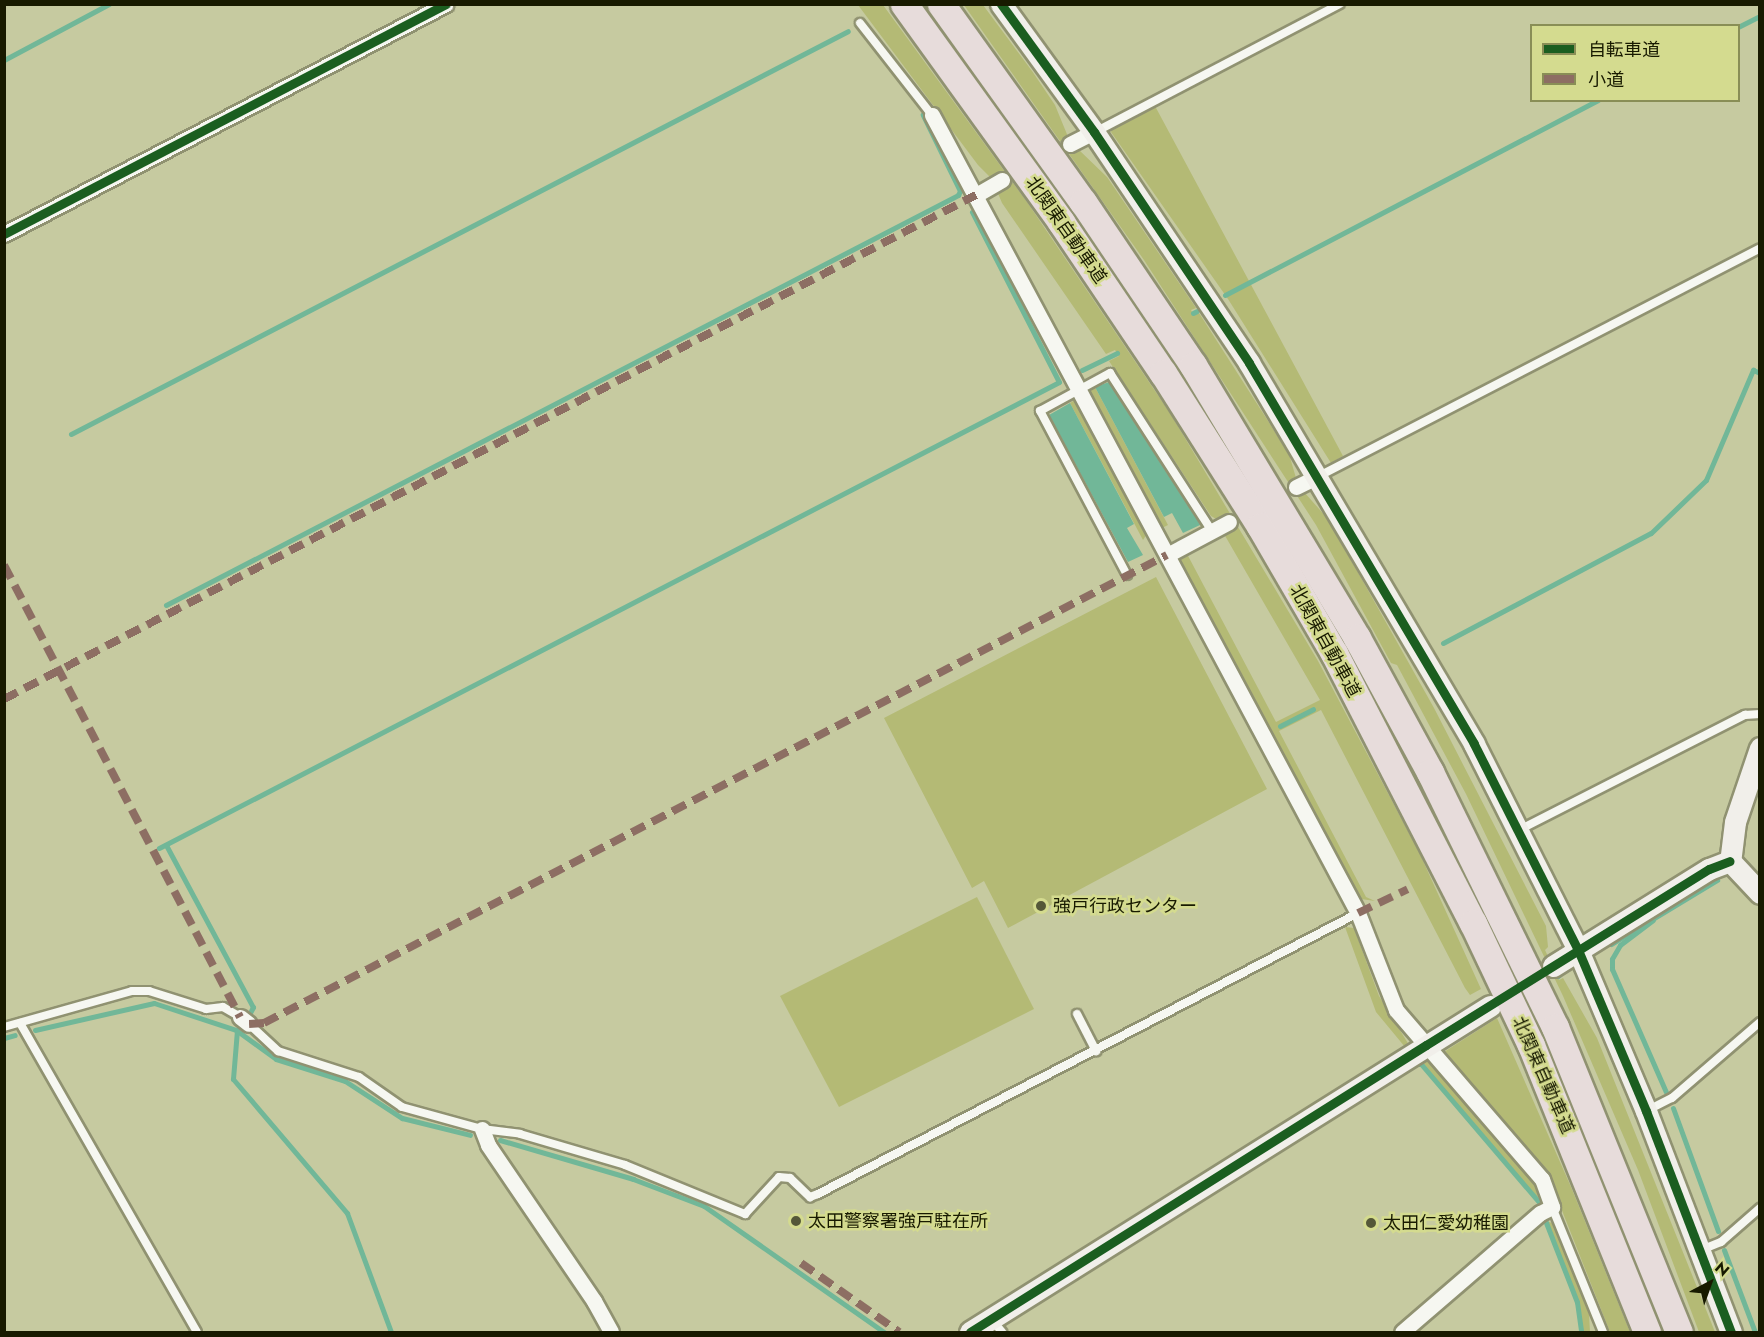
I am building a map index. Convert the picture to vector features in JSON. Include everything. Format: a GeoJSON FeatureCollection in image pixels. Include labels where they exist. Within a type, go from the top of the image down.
{"type":"FeatureCollection","features":[{"type":"Feature","properties":{"kind":"highway","name":"北関東自動車道"},"geometry":{"type":"LineString","coordinates":[[904,4],[1061,222],[1163,373],[1334,653],[1473,923],[1531,1045],[1647,1332]]}},
{"type":"Feature","properties":{"kind":"highway","name":"北関東自動車道"},"geometry":{"type":"LineString","coordinates":[[941,4],[1083,202],[1193,365],[1358,639],[1430,772],[1555,1028],[1679,1332]]}},
{"type":"Feature","properties":{"kind":"street"},"geometry":{"type":"LineString","coordinates":[[4,234],[446,4]]}},
{"type":"Feature","properties":{"kind":"street"},"geometry":{"type":"LineString","coordinates":[[1001,4],[1094,132],[1249,363],[1319,476],[1474,744],[1578,950],[1646,1111],[1731,1332]]}},
{"type":"Feature","properties":{"kind":"street"},"geometry":{"type":"LineString","coordinates":[[932,115],[1358,913],[1396,1010],[1535,1169],[1552,1207],[1540,1213],[1402,1332]]}},
{"type":"Feature","properties":{"kind":"street"},"geometry":{"type":"LineString","coordinates":[[1070,144],[1094,132]]}},
{"type":"Feature","properties":{"kind":"street"},"geometry":{"type":"LineString","coordinates":[[976,195],[1002,180]]}},
{"type":"Feature","properties":{"kind":"street"},"geometry":{"type":"LineString","coordinates":[[1296,487],[1319,476]]}},
{"type":"Feature","properties":{"kind":"street"},"geometry":{"type":"LineString","coordinates":[[1167,555],[1229,522]]}},
{"type":"Feature","properties":{"kind":"street"},"geometry":{"type":"LineString","coordinates":[[1730,861],[1736,822],[1760,748]]}},
{"type":"Feature","properties":{"kind":"street"},"geometry":{"type":"LineString","coordinates":[[1730,861],[1760,894]]}},
{"type":"Feature","properties":{"kind":"street"},"geometry":{"type":"LineString","coordinates":[[1553,966],[1709,869],[1730,861]]}},
{"type":"Feature","properties":{"kind":"street"},"geometry":{"type":"LineString","coordinates":[[970,1332],[996,1325],[1426,1045],[1490,1006]]}},
{"type":"Feature","properties":{"kind":"street"},"geometry":{"type":"LineString","coordinates":[[482,1129],[488,1145],[594,1301],[611,1332]]}},
{"type":"Feature","properties":{"kind":"lane"},"geometry":{"type":"LineString","coordinates":[[1094,132],[1340,4]]}},
{"type":"Feature","properties":{"kind":"lane"},"geometry":{"type":"LineString","coordinates":[[860,23],[932,115]]}},
{"type":"Feature","properties":{"kind":"lane"},"geometry":{"type":"LineString","coordinates":[[1319,476],[1760,248]]}},
{"type":"Feature","properties":{"kind":"lane"},"geometry":{"type":"LineString","coordinates":[[1127,575],[1040,411],[1110,373],[1212,531]]}},
{"type":"Feature","properties":{"kind":"lane"},"geometry":{"type":"LineString","coordinates":[[1519,830],[1744,715],[1760,714]]}},
{"type":"Feature","properties":{"kind":"lane"},"geometry":{"type":"LineString","coordinates":[[4,1027],[132,991],[149,991],[206,1009],[223,1007],[245,1021],[278,1051],[358,1077],[402,1107],[482,1129],[520,1134],[625,1165],[745,1214],[779,1177],[790,1178],[810,1197],[1358,913]]}},
{"type":"Feature","properties":{"kind":"lane"},"geometry":{"type":"LineString","coordinates":[[1077,1014],[1095,1051]]}},
{"type":"Feature","properties":{"kind":"lane"},"geometry":{"type":"LineString","coordinates":[[1646,1111],[1672,1098],[1760,1022]]}},
{"type":"Feature","properties":{"kind":"lane"},"geometry":{"type":"LineString","coordinates":[[20,1023],[197,1332]]}},
{"type":"Feature","properties":{"kind":"lane"},"geometry":{"type":"LineString","coordinates":[[1552,1207],[1603,1332]]}},
{"type":"Feature","properties":{"kind":"lane"},"geometry":{"type":"LineString","coordinates":[[1701,1250],[1721,1242],[1760,1208]]}},
{"type":"Feature","properties":{"kind":"shaded area"},"geometry":{"type":"Polygon","coordinates":[[[858,5],[883,5],[1027,202],[1170,413],[1318,661],[1419,852],[1481,989],[1470,995],[1465,988],[1321,710],[1279,731],[1366,897],[1375,901],[1361,899],[1179,559],[1186,552],[1276,722],[1320,700],[1224,534],[1233,529],[1226,516],[1218,520],[1211,516],[1109,361],[1119,356],[1115,350],[1106,354],[1002,203],[997,191],[999,174],[990,177],[978,165],[858,5]]]}},
{"type":"Feature","properties":{"kind":"shaded area"},"geometry":{"type":"Polygon","coordinates":[[[964,5],[983,5],[1032,71],[1055,105],[1073,149],[1078,149],[1107,177],[1196,308],[1191,310],[1194,315],[1199,313],[1289,454],[1296,478],[1292,480],[1299,493],[1304,492],[1328,519],[1434,708],[1546,926],[1548,947],[1545,950],[1559,980],[1563,978],[1597,1038],[1715,1332],[1699,1332],[1638,1170],[1563,996],[1466,794],[1397,665],[1391,663],[1316,525],[1144,260],[964,5]]]}},
{"type":"Feature","properties":{"kind":"shaded area"},"geometry":{"type":"Polygon","coordinates":[[[1155,106],[1343,456],[1331,463],[1228,299],[1111,132],[1114,125],[1155,106]]]}},
{"type":"Feature","properties":{"kind":"shaded area"},"geometry":{"type":"Polygon","coordinates":[[[1109,382],[1200,525],[1183,533],[1172,513],[1164,517],[1095,387],[1109,382]]]}},
{"type":"Feature","properties":{"kind":"shaded area"},"geometry":{"type":"Polygon","coordinates":[[[1095,387],[1168,525],[1162,528],[1089,390],[1095,387]]]}},
{"type":"Feature","properties":{"kind":"shaded area"},"geometry":{"type":"Polygon","coordinates":[[[1075,400],[1147,534],[1143,540],[1070,403],[1075,400]]]}},
{"type":"Feature","properties":{"kind":"shaded area"},"geometry":{"type":"Polygon","coordinates":[[[1070,403],[1134,524],[1127,528],[1143,555],[1128,562],[1049,415],[1070,403]]]}},
{"type":"Feature","properties":{"kind":"shaded area"},"geometry":{"type":"Polygon","coordinates":[[[1156,577],[1267,789],[1008,928],[984,881],[972,888],[884,718],[1156,577]]]}},
{"type":"Feature","properties":{"kind":"shaded area"},"geometry":{"type":"Polygon","coordinates":[[[977,897],[1034,1009],[839,1107],[780,996],[977,897]]]}},
{"type":"Feature","properties":{"kind":"shaded area"},"geometry":{"type":"Polygon","coordinates":[[[1345,927],[1354,928],[1379,996],[1409,1045],[1405,1047],[1376,1012],[1345,927]]]}},
{"type":"Feature","properties":{"kind":"shaded area"},"geometry":{"type":"Polygon","coordinates":[[[1497,1018],[1571,1187],[1630,1332],[1610,1332],[1546,1170],[1444,1052],[1497,1018]]]}},
{"type":"Feature","properties":{"kind":"shaded area"},"geometry":{"type":"Polygon","coordinates":[[[1427,1060],[1540,1189],[1539,1202],[1421,1064],[1427,1060]]]}},
{"type":"Feature","properties":{"kind":"shaded area"},"geometry":{"type":"Polygon","coordinates":[[[1545,1220],[1554,1224],[1589,1314],[1590,1332],[1581,1332],[1577,1302],[1545,1220]]]}},
{"type":"Feature","properties":{"kind":"waterway"},"geometry":{"type":"LineString","coordinates":[[4,60],[109,4]]}},
{"type":"Feature","properties":{"kind":"waterway"},"geometry":{"type":"LineString","coordinates":[[1740,26],[1760,16]]}},
{"type":"Feature","properties":{"kind":"waterway"},"geometry":{"type":"LineString","coordinates":[[71,434],[848,31]]}},
{"type":"Feature","properties":{"kind":"waterway"},"geometry":{"type":"LineString","coordinates":[[1225,295],[1594,102]]}},
{"type":"Feature","properties":{"kind":"waterway"},"geometry":{"type":"LineString","coordinates":[[166,605],[958,195],[960,191],[923,115]]}},
{"type":"Feature","properties":{"kind":"waterway"},"geometry":{"type":"LineString","coordinates":[[159,848],[1059,382],[972,212]]}},
{"type":"Feature","properties":{"kind":"waterway"},"geometry":{"type":"LineString","coordinates":[[1193,313],[1197,311]]}},
{"type":"Feature","properties":{"kind":"waterway"},"geometry":{"type":"LineString","coordinates":[[1082,370],[1117,353]]}},
{"type":"Feature","properties":{"kind":"waterway"},"geometry":{"type":"LineString","coordinates":[[1443,643],[1651,533],[1706,480],[1753,370],[1760,373]]}},
{"type":"Feature","properties":{"kind":"waterway"},"geometry":{"type":"LineString","coordinates":[[1280,726],[1313,709]]}},
{"type":"Feature","properties":{"kind":"waterway"},"geometry":{"type":"LineString","coordinates":[[166,845],[253,1007],[250,1013]]}},
{"type":"Feature","properties":{"kind":"waterway"},"geometry":{"type":"LineString","coordinates":[[1611,944],[1717,880]]}},
{"type":"Feature","properties":{"kind":"waterway"},"geometry":{"type":"LineString","coordinates":[[1653,920],[1620,945],[1612,959],[1612,969],[1666,1092]]}},
{"type":"Feature","properties":{"kind":"waterway"},"geometry":{"type":"LineString","coordinates":[[35,1030],[154,1003],[236,1030],[276,1059],[345,1081],[402,1118],[470,1135]]}},
{"type":"Feature","properties":{"kind":"waterway"},"geometry":{"type":"LineString","coordinates":[[237,1030],[233,1079],[347,1213],[391,1332]]}},
{"type":"Feature","properties":{"kind":"waterway"},"geometry":{"type":"LineString","coordinates":[[4,1038],[15,1035]]}},
{"type":"Feature","properties":{"kind":"waterway"},"geometry":{"type":"LineString","coordinates":[[1415,1064],[1421,1064],[1539,1202]]}},
{"type":"Feature","properties":{"kind":"waterway"},"geometry":{"type":"LineString","coordinates":[[1673,1108],[1718,1231]]}},
{"type":"Feature","properties":{"kind":"waterway"},"geometry":{"type":"LineString","coordinates":[[500,1140],[633,1179],[704,1206],[884,1332]]}},
{"type":"Feature","properties":{"kind":"waterway"},"geometry":{"type":"LineString","coordinates":[[1545,1220],[1577,1302],[1581,1332]]}},
{"type":"Feature","properties":{"kind":"waterway"},"geometry":{"type":"LineString","coordinates":[[1724,1250],[1755,1332]]}},
{"type":"Feature","properties":{"kind":"tunnel"},"geometry":{"type":"LineString","coordinates":[[1002,180],[1070,144]]}},
{"type":"Feature","properties":{"kind":"marked path"},"geometry":{"type":"LineString","coordinates":[[4,699],[976,195]]}},
{"type":"Feature","properties":{"kind":"marked path"},"geometry":{"type":"LineString","coordinates":[[249,1024],[264,1023],[1167,555]]}},
{"type":"Feature","properties":{"kind":"marked path"},"geometry":{"type":"LineString","coordinates":[[4,565],[240,1017]]}},
{"type":"Feature","properties":{"kind":"marked path"},"geometry":{"type":"LineString","coordinates":[[1358,913],[1408,889]]}},
{"type":"Feature","properties":{"kind":"marked path"},"geometry":{"type":"LineString","coordinates":[[801,1263],[899,1332]]}},
{"type":"Feature","properties":{"kind":"cycle path"},"geometry":{"type":"LineString","coordinates":[[4,234],[446,4]]}},
{"type":"Feature","properties":{"kind":"cycle path"},"geometry":{"type":"LineString","coordinates":[[1001,4],[1094,132],[1249,363],[1474,744],[1578,950],[1646,1111],[1731,1332]]}},
{"type":"Feature","properties":{"kind":"cycle path"},"geometry":{"type":"LineString","coordinates":[[970,1332],[1709,869],[1730,861]]}},
{"type":"Feature","properties":{"kind":"place","name":"強戸行政センター"},"geometry":{"type":"Point","coordinates":[1041,906]}},
{"type":"Feature","properties":{"kind":"place","name":"太田警察署強戸駐在所"},"geometry":{"type":"Point","coordinates":[796,1221]}},
{"type":"Feature","properties":{"kind":"place","name":"太田仁愛幼稚園"},"geometry":{"type":"Point","coordinates":[1371,1223]}}]}
